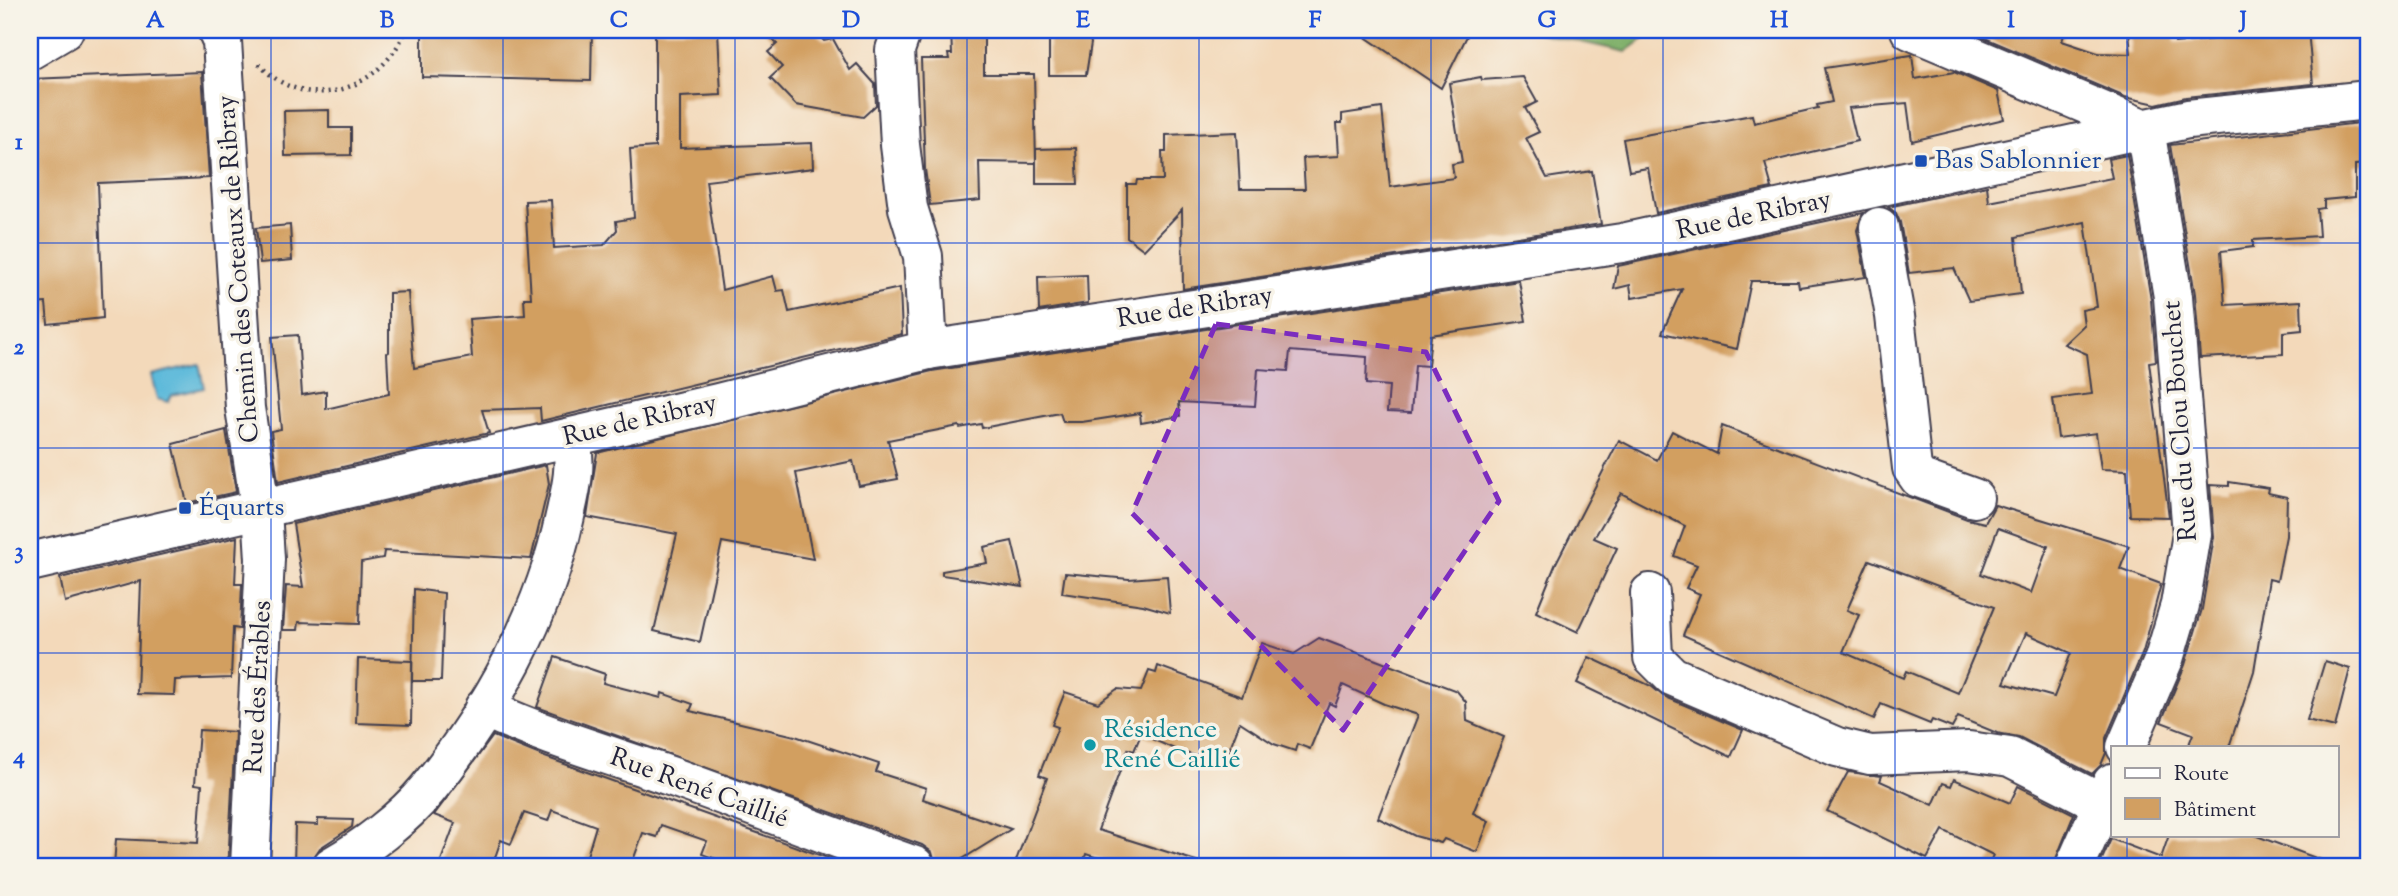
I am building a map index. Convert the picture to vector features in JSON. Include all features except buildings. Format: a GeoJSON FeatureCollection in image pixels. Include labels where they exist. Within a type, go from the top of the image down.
{"type":"FeatureCollection","features":[{"type":"Feature","properties":{"kind":"street"},"geometry":{"type":"LineString","coordinates":[[30,50],[63,30]]}},
{"type":"Feature","properties":{"kind":"street","name":"Chemin des Coteaux de Ribray"},"geometry":{"type":"LineString","coordinates":[[217,30],[239,65],[245,408],[261,508]]}},
{"type":"Feature","properties":{"kind":"street"},"geometry":{"type":"LineString","coordinates":[[902,30],[895,50],[900,145],[908,208],[923,256],[928,351]]}},
{"type":"Feature","properties":{"kind":"street"},"geometry":{"type":"LineString","coordinates":[[1910,30],[2057,89],[2145,129]]}},
{"type":"Feature","properties":{"kind":"street","name":"Rue de Ribray"},"geometry":{"type":"LineString","coordinates":[[30,562],[571,438],[928,351],[1622,243],[1875,209],[2145,129],[2211,115],[2368,100]]}},
{"type":"Feature","properties":{"kind":"street","name":"Rue du Clou Bouchet"},"geometry":{"type":"LineString","coordinates":[[2126,746],[2164,659],[2180,605],[2192,534],[2173,296],[2145,129]]}},
{"type":"Feature","properties":{"kind":"street"},"geometry":{"type":"LineString","coordinates":[[1875,209],[1895,316],[1912,468],[1919,478],[1974,498]]}},
{"type":"Feature","properties":{"kind":"street"},"geometry":{"type":"LineString","coordinates":[[332,866],[408,810],[427,790],[484,708],[540,602],[555,562],[575,474],[571,438]]}},
{"type":"Feature","properties":{"kind":"street","name":"Rue des Érables"},"geometry":{"type":"LineString","coordinates":[[250,866],[265,559],[261,508]]}},
{"type":"Feature","properties":{"kind":"street"},"geometry":{"type":"LineString","coordinates":[[1650,593],[1653,657],[1672,676],[1837,747],[1870,755],[1969,751],[2010,757],[2108,793],[2076,866]]}},
{"type":"Feature","properties":{"kind":"street","name":"Rue René Caillié"},"geometry":{"type":"LineString","coordinates":[[484,708],[547,735],[671,776],[814,832],[915,866]]}},
{"type":"Feature","properties":{"kind":"path"},"geometry":{"type":"LineString","coordinates":[[239,65],[264,70],[295,87],[334,91],[372,77],[387,64],[406,30]]}},
{"type":"Feature","properties":{"kind":"highlighted area"},"geometry":{"type":"Polygon","coordinates":[[[1216,324],[1426,352],[1499,501],[1343,730],[1132,513],[1216,324]]]}},
{"type":"Feature","properties":{"kind":"green space"},"geometry":{"type":"Polygon","coordinates":[[[1526,30],[1656,30],[1626,52],[1526,30]]]}},
{"type":"Feature","properties":{"kind":"water"},"geometry":{"type":"Polygon","coordinates":[[[199,364],[204,388],[172,395],[168,402],[157,399],[151,375],[199,364]]]}},
{"type":"Feature","properties":{"kind":"place","name":"Bas Sablonnier"},"geometry":{"type":"Point","coordinates":[1921,161]}},
{"type":"Feature","properties":{"kind":"place","name":"Équarts"},"geometry":{"type":"Point","coordinates":[185,508]}},
{"type":"Feature","properties":{"kind":"place","name":"Résidence René Caillié"},"geometry":{"type":"Point","coordinates":[1090,745]}}]}
